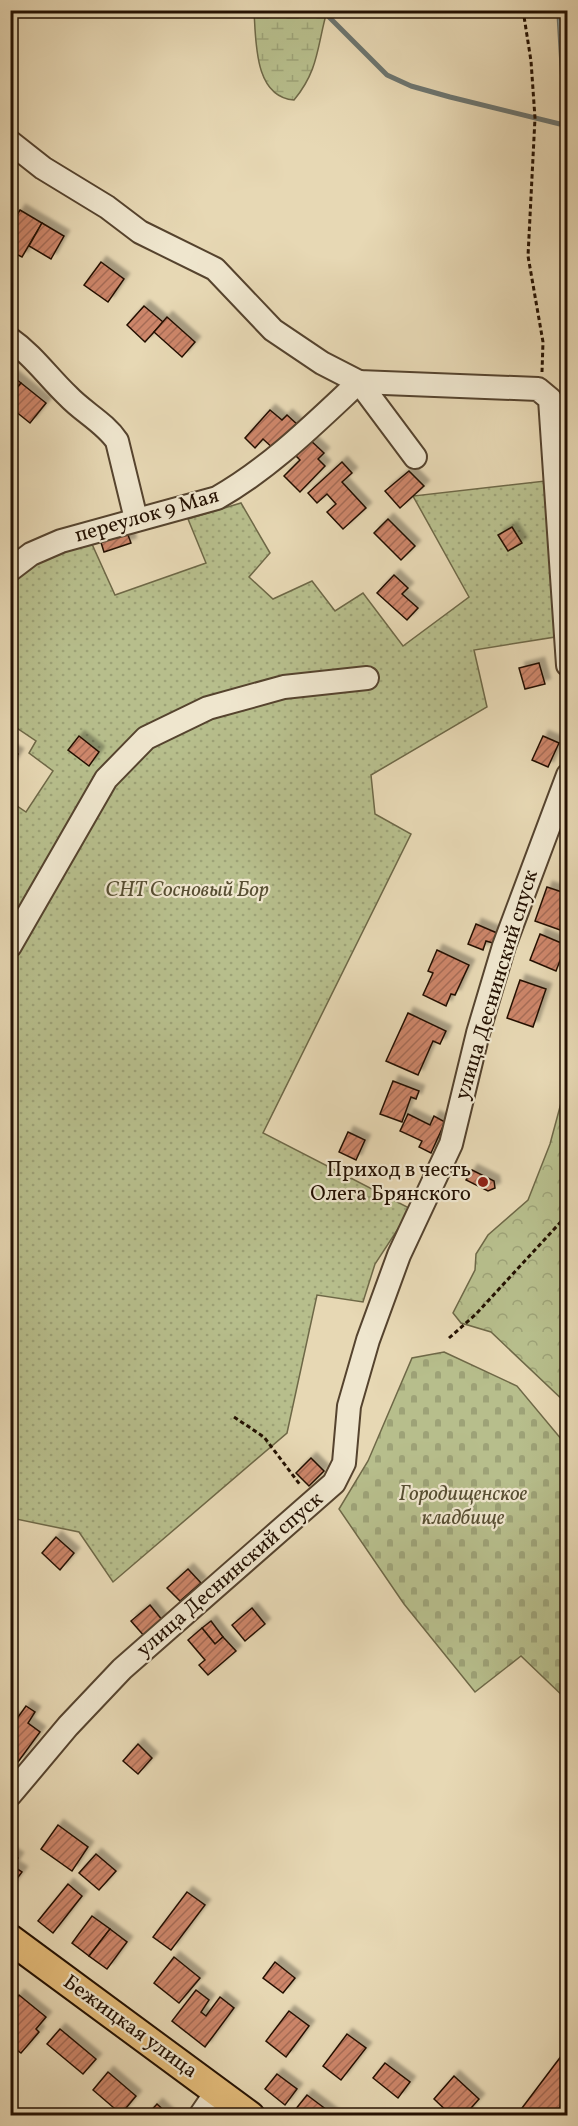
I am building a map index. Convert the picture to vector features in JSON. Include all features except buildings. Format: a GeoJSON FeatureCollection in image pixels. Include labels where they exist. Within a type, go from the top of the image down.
{"type":"FeatureCollection","features":[{"type":"Feature","properties":{"kind":"main road","name":"Бежицкая улица"},"geometry":{"type":"LineString","coordinates":[[10,1939],[250,2115]]}},
{"type":"Feature","properties":{"kind":"street"},"geometry":{"type":"LineString","coordinates":[[10,142],[43,168],[107,207],[140,232],[215,269],[280,335],[322,363],[359,382],[538,389],[550,399],[567,665]]}},
{"type":"Feature","properties":{"kind":"street"},"geometry":{"type":"LineString","coordinates":[[10,339],[25,350],[67,396],[111,432],[117,441],[136,519]]}},
{"type":"Feature","properties":{"kind":"street"},"geometry":{"type":"LineString","coordinates":[[359,382],[415,457]]}},
{"type":"Feature","properties":{"kind":"street","name":"переулок 9 Мая"},"geometry":{"type":"LineString","coordinates":[[10,570],[32,554],[61,541],[217,498],[240,485],[295,442],[359,382]]}},
{"type":"Feature","properties":{"kind":"street"},"geometry":{"type":"LineString","coordinates":[[10,946],[106,779],[129,753],[147,738],[208,708],[284,687],[367,678]]}},
{"type":"Feature","properties":{"kind":"street","name":"улица Деснинский спуск"},"geometry":{"type":"LineString","coordinates":[[10,1795],[68,1726],[122,1670],[177,1618],[334,1483],[344,1463],[349,1406],[368,1340],[399,1255],[451,1144],[478,1033],[504,946],[567,775]]}},
{"type":"Feature","properties":{"kind":"street"},"geometry":{"type":"LineString","coordinates":[[200,2115],[217,2091]]}},
{"type":"Feature","properties":{"kind":"path"},"geometry":{"type":"LineString","coordinates":[[523,10],[535,118],[528,256],[543,342],[543,368],[538,389]]}},
{"type":"Feature","properties":{"kind":"path"},"geometry":{"type":"LineString","coordinates":[[448,1338],[513,1275],[567,1214]]}},
{"type":"Feature","properties":{"kind":"path"},"geometry":{"type":"LineString","coordinates":[[234,1417],[264,1437],[276,1450],[292,1476],[314,1501]]}},
{"type":"Feature","properties":{"kind":"green space"},"geometry":{"type":"Polygon","coordinates":[[[254,11],[327,11],[313,68],[294,100],[281,97],[271,89],[264,78],[257,52],[254,11]]]}},
{"type":"Feature","properties":{"kind":"green space","name":"СНТ Сосновый Бор"},"geometry":{"type":"Polygon","coordinates":[[[545,481],[555,637],[474,650],[487,707],[371,775],[375,814],[411,834],[263,1133],[411,1209],[375,1264],[363,1302],[317,1295],[287,1433],[113,1582],[79,1532],[11,1518],[11,802],[26,812],[53,771],[29,753],[36,741],[11,724],[10,584],[40,560],[91,542],[115,595],[206,563],[188,519],[241,503],[270,553],[249,577],[273,599],[312,581],[335,611],[363,593],[403,646],[469,597],[413,496],[545,481]]]}},
{"type":"Feature","properties":{"kind":"green space"},"geometry":{"type":"Polygon","coordinates":[[[567,1091],[567,1404],[491,1332],[461,1323],[453,1313],[475,1270],[476,1254],[488,1235],[528,1200],[550,1144],[561,1103],[567,1091]]]}},
{"type":"Feature","properties":{"kind":"green space","name":"Городищенское кладбище"},"geometry":{"type":"Polygon","coordinates":[[[444,1352],[517,1386],[567,1446],[567,1700],[521,1656],[475,1692],[404,1604],[339,1509],[368,1461],[412,1358],[444,1352]]]}},
{"type":"Feature","properties":{"kind":"water"},"geometry":{"type":"Polygon","coordinates":[[[557,11],[567,11],[567,183],[557,11]]]}},
{"type":"Feature","properties":{"kind":"waterway"},"geometry":{"type":"LineString","coordinates":[[322,10],[387,75],[411,86],[450,97],[568,126]]}},
{"type":"Feature","properties":{"kind":"place","name":"Приход в честь Олега Брянского"},"geometry":{"type":"Point","coordinates":[483,1182]}}]}
